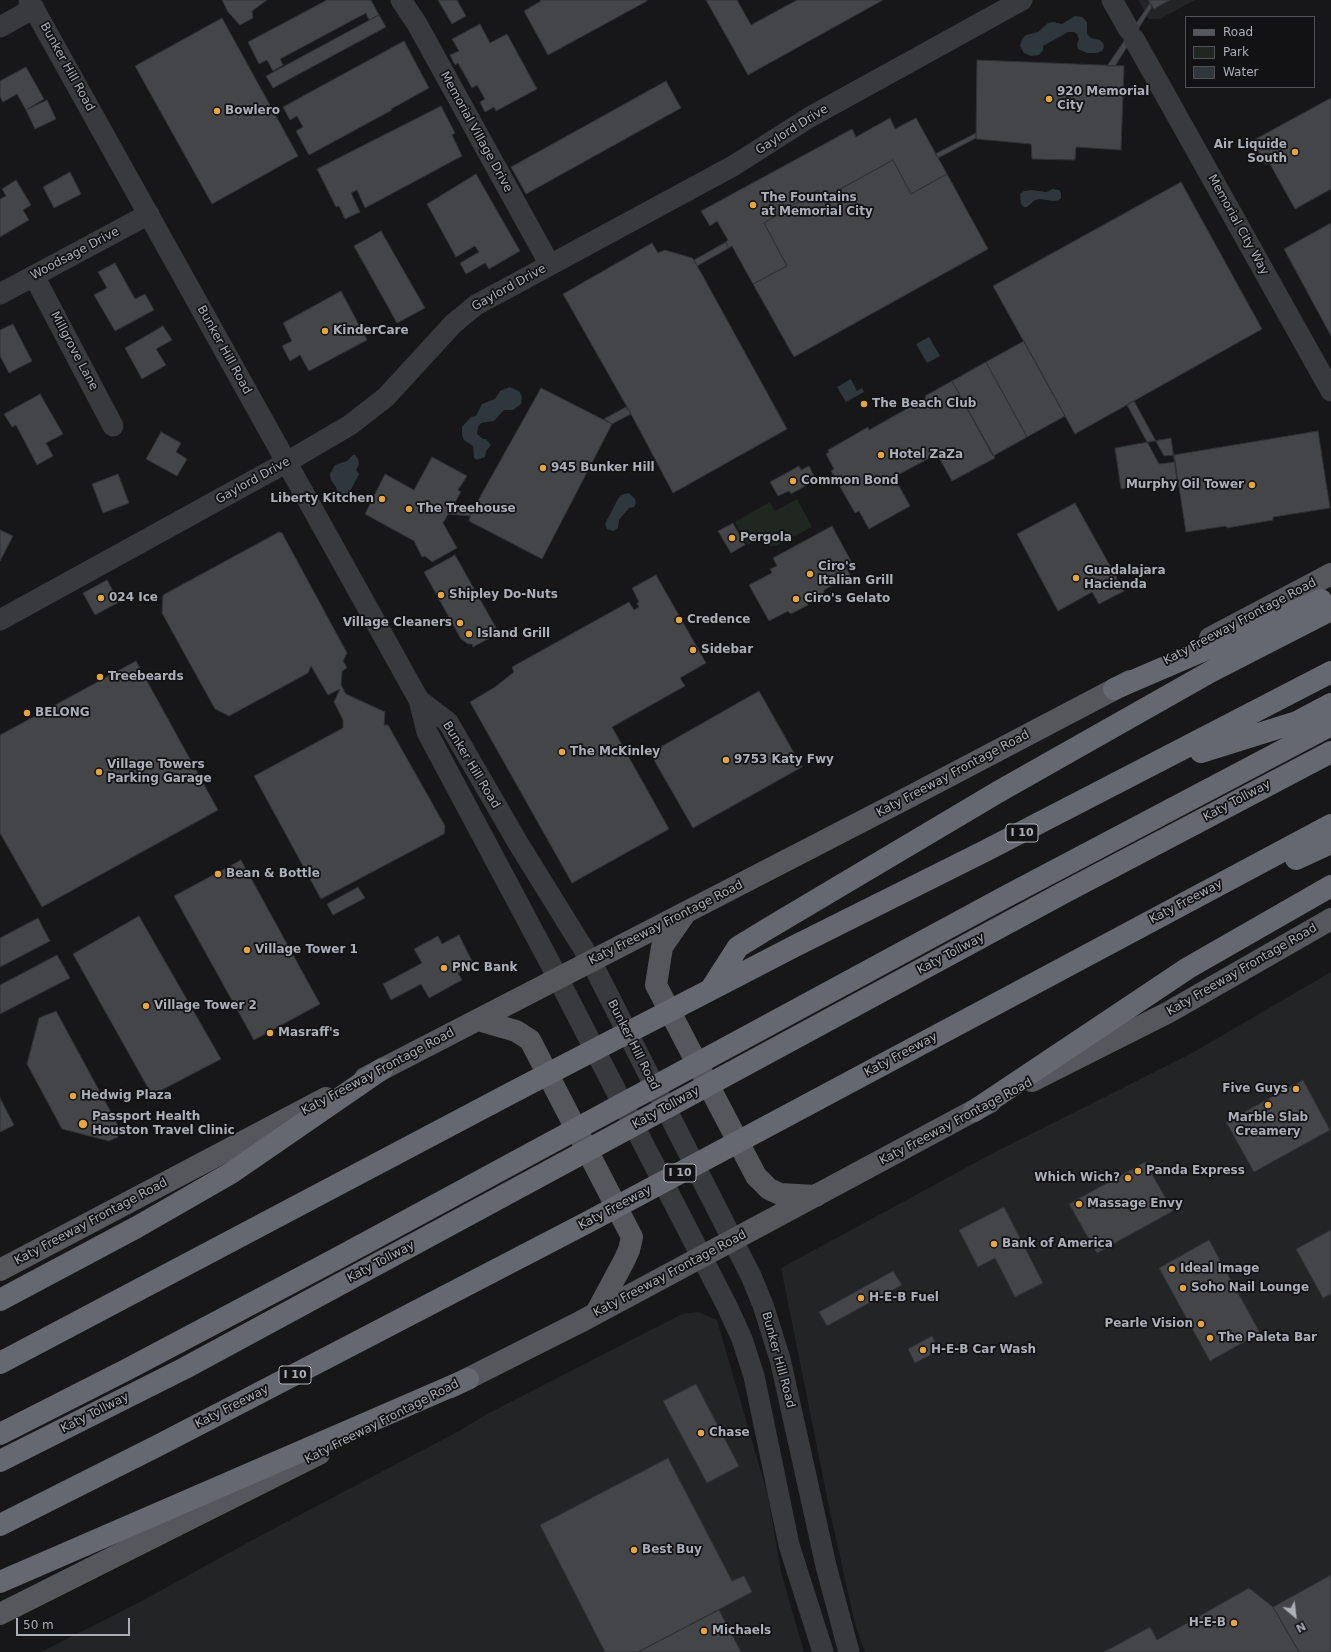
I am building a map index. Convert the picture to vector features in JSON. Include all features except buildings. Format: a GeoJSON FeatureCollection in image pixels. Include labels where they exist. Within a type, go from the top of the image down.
{"type":"FeatureCollection","features":[{"type":"Feature","properties":{"kind":"highway"},"geometry":{"type":"LineString","coordinates":[[1114,689],[1331,596]]}},
{"type":"Feature","properties":{"kind":"highway"},"geometry":{"type":"LineString","coordinates":[[707,992],[738,947],[998,792],[1210,672],[1331,610]]}},
{"type":"Feature","properties":{"kind":"highway","name":"I 10"},"geometry":{"type":"LineString","coordinates":[[0,1363],[515,1091],[1146,769],[1331,672]]}},
{"type":"Feature","properties":{"kind":"highway"},"geometry":{"type":"LineString","coordinates":[[1146,769],[1297,722],[1331,704]]}},
{"type":"Feature","properties":{"kind":"highway","name":"Katy Tollway"},"geometry":{"type":"LineString","coordinates":[[0,1434],[126,1370],[336,1259],[1005,896],[1331,725]]}},
{"type":"Feature","properties":{"kind":"highway","name":"Katy Tollway"},"geometry":{"type":"LineString","coordinates":[[0,1462],[185,1368],[1063,893],[1331,752]]}},
{"type":"Feature","properties":{"kind":"highway"},"geometry":{"type":"LineString","coordinates":[[1174,909],[1331,814]]}},
{"type":"Feature","properties":{"kind":"highway","name":"Katy Freeway"},"geometry":{"type":"LineString","coordinates":[[0,1525],[588,1222],[1331,825]]}},
{"type":"Feature","properties":{"kind":"highway"},"geometry":{"type":"LineString","coordinates":[[1100,949],[1331,843]]}},
{"type":"Feature","properties":{"kind":"highway"},"geometry":{"type":"LineString","coordinates":[[974,1111],[1188,968],[1331,886]]}},
{"type":"Feature","properties":{"kind":"highway"},"geometry":{"type":"LineString","coordinates":[[0,1300],[137,1227],[231,1173],[382,1069]]}},
{"type":"Feature","properties":{"kind":"highway"},"geometry":{"type":"LineString","coordinates":[[0,1582],[468,1379]]}},
{"type":"Feature","properties":{"kind":"main road","name":"Katy Freeway Frontage Road"},"geometry":{"type":"LineString","coordinates":[[0,1270],[382,1069],[911,796],[1331,574]]}},
{"type":"Feature","properties":{"kind":"main road"},"geometry":{"type":"LineString","coordinates":[[686,912],[662,947],[656,985],[756,1176],[769,1189],[780,1194],[816,1196]]}},
{"type":"Feature","properties":{"kind":"main road","name":"Katy Freeway Frontage Road"},"geometry":{"type":"LineString","coordinates":[[0,1614],[468,1379],[596,1313],[974,1111],[1169,1012],[1331,919]]}},
{"type":"Feature","properties":{"kind":"main road"},"geometry":{"type":"LineString","coordinates":[[478,1020],[516,1031],[530,1040],[632,1236],[629,1250],[596,1313]]}},
{"type":"Feature","properties":{"kind":"street","name":"Memorial Village Drive"},"geometry":{"type":"LineString","coordinates":[[401,0],[417,24],[550,265]]}},
{"type":"Feature","properties":{"kind":"street","name":"Gaylord Drive"},"geometry":{"type":"LineString","coordinates":[[0,620],[287,462],[350,425],[386,397],[453,324],[476,305],[733,166],[810,117],[1022,0]]}},
{"type":"Feature","properties":{"kind":"street","name":"Memorial City Way"},"geometry":{"type":"LineString","coordinates":[[1112,0],[1331,391]]}},
{"type":"Feature","properties":{"kind":"street"},"geometry":{"type":"LineString","coordinates":[[0,27],[32,4]]}},
{"type":"Feature","properties":{"kind":"street","name":"Bunker Hill Road"},"geometry":{"type":"LineString","coordinates":[[32,4],[420,700],[427,732],[558,978],[742,1339],[754,1376],[789,1545],[823,1652]]}},
{"type":"Feature","properties":{"kind":"street","name":"Woodsage Drive"},"geometry":{"type":"LineString","coordinates":[[0,294],[149,214]]}},
{"type":"Feature","properties":{"kind":"street","name":"Millgrove Lane"},"geometry":{"type":"LineString","coordinates":[[34,276],[113,426]]}},
{"type":"Feature","properties":{"kind":"street","name":"Bunker Hill Road"},"geometry":{"type":"LineString","coordinates":[[420,700],[448,722],[518,844],[591,961],[757,1290],[774,1336],[826,1566],[849,1652]]}},
{"type":"Feature","properties":{"kind":"shaded area"},"geometry":{"type":"Polygon","coordinates":[[[1138,0],[1195,0],[1160,19],[1149,19],[1138,0]]]}},
{"type":"Feature","properties":{"kind":"shaded area"},"geometry":{"type":"Polygon","coordinates":[[[1331,972],[1331,1652],[865,1652],[855,1624],[830,1512],[781,1268],[995,1152],[1192,1053],[1331,972]]]}},
{"type":"Feature","properties":{"kind":"shaded area"},"geometry":{"type":"Polygon","coordinates":[[[698,1312],[717,1320],[768,1496],[781,1572],[804,1652],[41,1652],[138,1603],[258,1537],[459,1431],[487,1414],[682,1314],[698,1312]]]}},
{"type":"Feature","properties":{"kind":"green space"},"geometry":{"type":"Polygon","coordinates":[[[797,499],[812,527],[775,546],[770,546],[765,536],[747,545],[735,522],[770,502],[775,511],[797,499]]]}},
{"type":"Feature","properties":{"kind":"water"},"geometry":{"type":"Polygon","coordinates":[[[1075,16],[1082,17],[1087,22],[1087,34],[1091,38],[1100,40],[1103,43],[1104,47],[1102,51],[1097,53],[1087,53],[1078,49],[1077,44],[1079,39],[1077,34],[1074,32],[1068,32],[1043,46],[1043,50],[1039,55],[1031,56],[1024,53],[1020,46],[1022,39],[1026,35],[1038,32],[1048,23],[1053,22],[1062,24],[1075,16]]]}},
{"type":"Feature","properties":{"kind":"water"},"geometry":{"type":"Polygon","coordinates":[[[1053,189],[1059,190],[1061,193],[1061,198],[1059,200],[1035,200],[1027,207],[1024,207],[1021,204],[1020,194],[1024,191],[1032,190],[1046,192],[1053,189]]]}},
{"type":"Feature","properties":{"kind":"water"},"geometry":{"type":"Polygon","coordinates":[[[929,337],[940,356],[927,363],[916,344],[929,337]]]}},
{"type":"Feature","properties":{"kind":"water"},"geometry":{"type":"Polygon","coordinates":[[[851,379],[857,391],[862,388],[864,392],[846,402],[837,387],[851,379]]]}},
{"type":"Feature","properties":{"kind":"water"},"geometry":{"type":"Polygon","coordinates":[[[510,387],[520,392],[522,398],[521,404],[513,410],[504,410],[494,421],[481,423],[478,427],[477,434],[483,439],[486,439],[491,445],[486,451],[485,457],[477,460],[474,458],[473,446],[464,440],[462,435],[462,427],[471,417],[476,416],[482,404],[495,399],[500,391],[510,387]]]}},
{"type":"Feature","properties":{"kind":"water"},"geometry":{"type":"Polygon","coordinates":[[[355,455],[358,459],[359,464],[356,470],[359,474],[347,497],[339,498],[330,474],[335,465],[347,461],[355,455]]]}},
{"type":"Feature","properties":{"kind":"water"},"geometry":{"type":"Polygon","coordinates":[[[629,493],[635,499],[636,503],[634,507],[629,508],[619,520],[618,528],[613,531],[607,529],[605,524],[618,499],[621,495],[629,493]]]}},
{"type":"Feature","properties":{"kind":"place","name":"920 Memorial City"},"geometry":{"type":"Point","coordinates":[1049,99]}},
{"type":"Feature","properties":{"kind":"place","name":"Bowlero"},"geometry":{"type":"Point","coordinates":[217,111]}},
{"type":"Feature","properties":{"kind":"place","name":"Air Liquide South"},"geometry":{"type":"Point","coordinates":[1295,152]}},
{"type":"Feature","properties":{"kind":"place","name":"The Fountains at Memorial City"},"geometry":{"type":"Point","coordinates":[753,205]}},
{"type":"Feature","properties":{"kind":"place","name":"KinderCare"},"geometry":{"type":"Point","coordinates":[325,331]}},
{"type":"Feature","properties":{"kind":"place","name":"The Beach Club"},"geometry":{"type":"Point","coordinates":[864,404]}},
{"type":"Feature","properties":{"kind":"place","name":"Hotel ZaZa"},"geometry":{"type":"Point","coordinates":[881,455]}},
{"type":"Feature","properties":{"kind":"place","name":"945 Bunker Hill"},"geometry":{"type":"Point","coordinates":[543,468]}},
{"type":"Feature","properties":{"kind":"place","name":"Common Bond"},"geometry":{"type":"Point","coordinates":[793,481]}},
{"type":"Feature","properties":{"kind":"place","name":"Murphy Oil Tower"},"geometry":{"type":"Point","coordinates":[1252,485]}},
{"type":"Feature","properties":{"kind":"place","name":"Liberty Kitchen"},"geometry":{"type":"Point","coordinates":[382,499]}},
{"type":"Feature","properties":{"kind":"place","name":"The Treehouse"},"geometry":{"type":"Point","coordinates":[409,509]}},
{"type":"Feature","properties":{"kind":"place","name":"Pergola"},"geometry":{"type":"Point","coordinates":[732,538]}},
{"type":"Feature","properties":{"kind":"place","name":"Ciro's Italian Grill"},"geometry":{"type":"Point","coordinates":[810,574]}},
{"type":"Feature","properties":{"kind":"place","name":"Guadalajara Hacienda"},"geometry":{"type":"Point","coordinates":[1076,578]}},
{"type":"Feature","properties":{"kind":"place","name":"Shipley Do-Nuts"},"geometry":{"type":"Point","coordinates":[441,595]}},
{"type":"Feature","properties":{"kind":"place","name":"024 Ice"},"geometry":{"type":"Point","coordinates":[101,598]}},
{"type":"Feature","properties":{"kind":"place","name":"Ciro's Gelato"},"geometry":{"type":"Point","coordinates":[796,599]}},
{"type":"Feature","properties":{"kind":"place","name":"Credence"},"geometry":{"type":"Point","coordinates":[679,620]}},
{"type":"Feature","properties":{"kind":"place","name":"Village Cleaners"},"geometry":{"type":"Point","coordinates":[460,623]}},
{"type":"Feature","properties":{"kind":"place","name":"Island Grill"},"geometry":{"type":"Point","coordinates":[469,634]}},
{"type":"Feature","properties":{"kind":"place","name":"Sidebar"},"geometry":{"type":"Point","coordinates":[693,650]}},
{"type":"Feature","properties":{"kind":"place","name":"Treebeards"},"geometry":{"type":"Point","coordinates":[100,677]}},
{"type":"Feature","properties":{"kind":"place","name":"BELONG"},"geometry":{"type":"Point","coordinates":[27,713]}},
{"type":"Feature","properties":{"kind":"place","name":"The McKinley"},"geometry":{"type":"Point","coordinates":[562,752]}},
{"type":"Feature","properties":{"kind":"place","name":"9753 Katy Fwy"},"geometry":{"type":"Point","coordinates":[726,760]}},
{"type":"Feature","properties":{"kind":"place","name":"Village Towers Parking Garage"},"geometry":{"type":"Point","coordinates":[99,772]}},
{"type":"Feature","properties":{"kind":"place","name":"Bean & Bottle"},"geometry":{"type":"Point","coordinates":[218,874]}},
{"type":"Feature","properties":{"kind":"place","name":"Village Tower 1"},"geometry":{"type":"Point","coordinates":[247,950]}},
{"type":"Feature","properties":{"kind":"place","name":"PNC Bank"},"geometry":{"type":"Point","coordinates":[444,968]}},
{"type":"Feature","properties":{"kind":"place","name":"Village Tower 2"},"geometry":{"type":"Point","coordinates":[146,1006]}},
{"type":"Feature","properties":{"kind":"place","name":"Masraff's"},"geometry":{"type":"Point","coordinates":[270,1033]}},
{"type":"Feature","properties":{"kind":"place","name":"Five Guys"},"geometry":{"type":"Point","coordinates":[1296,1089]}},
{"type":"Feature","properties":{"kind":"place","name":"Hedwig Plaza"},"geometry":{"type":"Point","coordinates":[73,1096]}},
{"type":"Feature","properties":{"kind":"place","name":"Marble Slab Creamery"},"geometry":{"type":"Point","coordinates":[1268,1105]}},
{"type":"Feature","properties":{"kind":"place","name":"Passport Health Houston Travel Clinic"},"geometry":{"type":"Point","coordinates":[83,1124]}},
{"type":"Feature","properties":{"kind":"place","name":"Panda Express"},"geometry":{"type":"Point","coordinates":[1138,1171]}},
{"type":"Feature","properties":{"kind":"place","name":"Which Wich?"},"geometry":{"type":"Point","coordinates":[1128,1178]}},
{"type":"Feature","properties":{"kind":"place","name":"Massage Envy"},"geometry":{"type":"Point","coordinates":[1079,1204]}},
{"type":"Feature","properties":{"kind":"place","name":"Bank of America"},"geometry":{"type":"Point","coordinates":[994,1244]}},
{"type":"Feature","properties":{"kind":"place","name":"Ideal Image"},"geometry":{"type":"Point","coordinates":[1172,1269]}},
{"type":"Feature","properties":{"kind":"place","name":"Soho Nail Lounge"},"geometry":{"type":"Point","coordinates":[1183,1288]}},
{"type":"Feature","properties":{"kind":"place","name":"H-E-B Fuel"},"geometry":{"type":"Point","coordinates":[861,1298]}},
{"type":"Feature","properties":{"kind":"place","name":"Pearle Vision"},"geometry":{"type":"Point","coordinates":[1201,1324]}},
{"type":"Feature","properties":{"kind":"place","name":"The Paleta Bar"},"geometry":{"type":"Point","coordinates":[1210,1338]}},
{"type":"Feature","properties":{"kind":"place","name":"H-E-B Car Wash"},"geometry":{"type":"Point","coordinates":[923,1350]}},
{"type":"Feature","properties":{"kind":"place","name":"Chase"},"geometry":{"type":"Point","coordinates":[701,1433]}},
{"type":"Feature","properties":{"kind":"place","name":"Best Buy"},"geometry":{"type":"Point","coordinates":[634,1550]}},
{"type":"Feature","properties":{"kind":"place","name":"H-E-B"},"geometry":{"type":"Point","coordinates":[1234,1623]}},
{"type":"Feature","properties":{"kind":"place","name":"Michaels"},"geometry":{"type":"Point","coordinates":[704,1631]}}]}
